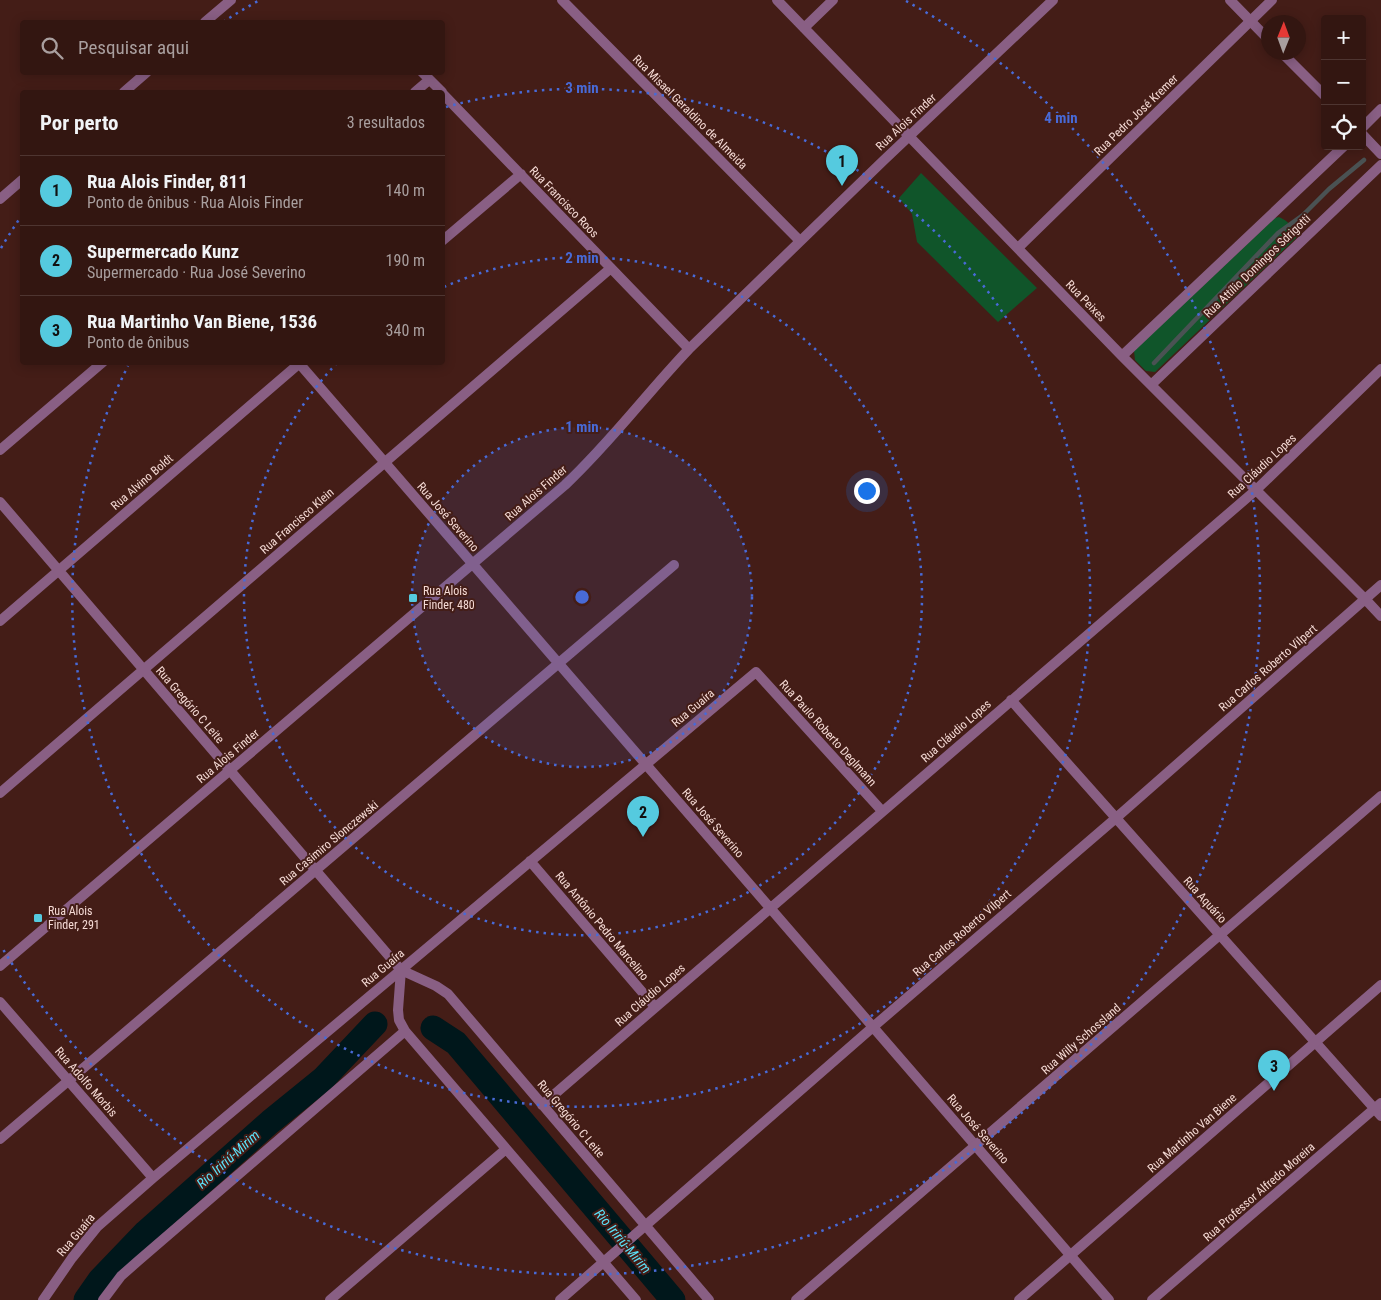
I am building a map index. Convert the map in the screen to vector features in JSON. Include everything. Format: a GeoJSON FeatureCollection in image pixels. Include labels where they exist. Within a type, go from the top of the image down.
{"type":"FeatureCollection","features":[{"type":"Feature","properties":{"kind":"street"},"geometry":{"type":"LineString","coordinates":[[207,20],[231,0]]}},
{"type":"Feature","properties":{"kind":"street","name":"Rua Misael Geraldino de Almeida"},"geometry":{"type":"LineString","coordinates":[[562,0],[800,241]]}},
{"type":"Feature","properties":{"kind":"street","name":"Rua Peixes"},"geometry":{"type":"LineString","coordinates":[[776,0],[1122,356],[1381,616]]}},
{"type":"Feature","properties":{"kind":"street"},"geometry":{"type":"LineString","coordinates":[[804,28],[833,0]]}},
{"type":"Feature","properties":{"kind":"street","name":"Rua Alois Finder"},"geometry":{"type":"LineString","coordinates":[[0,966],[584,467],[689,349],[1053,0]]}},
{"type":"Feature","properties":{"kind":"street"},"geometry":{"type":"LineString","coordinates":[[1230,0],[1261,32]]}},
{"type":"Feature","properties":{"kind":"street","name":"Rua Pedro José Kremer"},"geometry":{"type":"LineString","coordinates":[[1018,248],[1272,0]]}},
{"type":"Feature","properties":{"kind":"street"},"geometry":{"type":"LineString","coordinates":[[1290,60],[1321,92]]}},
{"type":"Feature","properties":{"kind":"street"},"geometry":{"type":"LineString","coordinates":[[126,90],[144,75]]}},
{"type":"Feature","properties":{"kind":"street"},"geometry":{"type":"LineString","coordinates":[[416,90],[426,76]]}},
{"type":"Feature","properties":{"kind":"street","name":"Rua Francisco Roos"},"geometry":{"type":"LineString","coordinates":[[426,76],[439,90]]}},
{"type":"Feature","properties":{"kind":"street","name":"Rua Francisco Roos"},"geometry":{"type":"LineString","coordinates":[[445,96],[689,349]]}},
{"type":"Feature","properties":{"kind":"street"},"geometry":{"type":"LineString","coordinates":[[1366,124],[1381,109]]}},
{"type":"Feature","properties":{"kind":"street"},"geometry":{"type":"LineString","coordinates":[[1366,138],[1381,154]]}},
{"type":"Feature","properties":{"kind":"street"},"geometry":{"type":"LineString","coordinates":[[1122,356],[1340,150]]}},
{"type":"Feature","properties":{"kind":"street","name":"Rua Attílio Domingos Sdrigotti"},"geometry":{"type":"LineString","coordinates":[[1151,385],[1381,165]]}},
{"type":"Feature","properties":{"kind":"street"},"geometry":{"type":"LineString","coordinates":[[445,238],[520,174]]}},
{"type":"Feature","properties":{"kind":"street"},"geometry":{"type":"LineString","coordinates":[[0,199],[20,182]]}},
{"type":"Feature","properties":{"kind":"street","name":"Rua Francisco Klein"},"geometry":{"type":"LineString","coordinates":[[0,793],[611,268]]}},
{"type":"Feature","properties":{"kind":"street"},"geometry":{"type":"LineString","coordinates":[[0,450],[99,365]]}},
{"type":"Feature","properties":{"kind":"street","name":"Rua Alvino Boldt"},"geometry":{"type":"LineString","coordinates":[[0,620],[297,365]]}},
{"type":"Feature","properties":{"kind":"street","name":"Rua José Severino"},"geometry":{"type":"LineString","coordinates":[[301,365],[1109,1300]]}},
{"type":"Feature","properties":{"kind":"street","name":"Rua Cláudio Lopes"},"geometry":{"type":"LineString","coordinates":[[542,1105],[1256,490],[1381,369]]}},
{"type":"Feature","properties":{"kind":"street","name":"Rua Gregório C Leite"},"geometry":{"type":"LineString","coordinates":[[0,502],[401,970],[436,986],[448,994],[709,1300]]}},
{"type":"Feature","properties":{"kind":"street","name":"Rua Casimiro Slonczewski"},"geometry":{"type":"LineString","coordinates":[[0,1139],[674,565]]}},
{"type":"Feature","properties":{"kind":"street","name":"Rua Carlos Roberto Vilpert"},"geometry":{"type":"LineString","coordinates":[[560,1300],[1116,818],[1381,585]]}},
{"type":"Feature","properties":{"kind":"street","name":"Rua Guaíra"},"geometry":{"type":"LineString","coordinates":[[43,1300],[77,1251],[97,1227],[756,672]]}},
{"type":"Feature","properties":{"kind":"street","name":"Rua Paulo Roberto Deglmann"},"geometry":{"type":"LineString","coordinates":[[756,672],[882,811]]}},
{"type":"Feature","properties":{"kind":"street","name":"Rua Aquário"},"geometry":{"type":"LineString","coordinates":[[1011,700],[1314,1042],[1379,1109]]}},
{"type":"Feature","properties":{"kind":"street","name":"Rua Willy Schossland"},"geometry":{"type":"LineString","coordinates":[[796,1300],[1381,796]]}},
{"type":"Feature","properties":{"kind":"street","name":"Rua Antônio Pedro Marcelino"},"geometry":{"type":"LineString","coordinates":[[530,861],[655,1008]]}},
{"type":"Feature","properties":{"kind":"street"},"geometry":{"type":"LineString","coordinates":[[401,970],[398,1010],[399,1020],[405,1032],[636,1300]]}},
{"type":"Feature","properties":{"kind":"street","name":"Rua Martinho Van Biene"},"geometry":{"type":"LineString","coordinates":[[1019,1300],[1381,985]]}},
{"type":"Feature","properties":{"kind":"street","name":"Rua Adolfo Morbis"},"geometry":{"type":"LineString","coordinates":[[0,1002],[153,1178]]}},
{"type":"Feature","properties":{"kind":"street"},"geometry":{"type":"LineString","coordinates":[[103,1300],[122,1276],[138,1261],[405,1032]]}},
{"type":"Feature","properties":{"kind":"street","name":"Rua Professor Alfredo Moreira"},"geometry":{"type":"LineString","coordinates":[[1152,1300],[1379,1109]]}},
{"type":"Feature","properties":{"kind":"street"},"geometry":{"type":"LineString","coordinates":[[330,1300],[506,1149]]}},
{"type":"Feature","properties":{"kind":"green space"},"geometry":{"type":"Polygon","coordinates":[[[921,173],[1037,288],[998,322],[917,242],[912,214],[899,198],[921,173]]]}},
{"type":"Feature","properties":{"kind":"green space"},"geometry":{"type":"Polygon","coordinates":[[[1279,217],[1290,225],[1296,238],[1155,372],[1146,371],[1135,360],[1134,351],[1275,218],[1279,217]]]}},
{"type":"Feature","properties":{"kind":"waterway"},"geometry":{"type":"LineString","coordinates":[[1154,363],[1278,233],[1303,215],[1329,189],[1364,160]]}},
{"type":"Feature","properties":{"kind":"waterway","name":"Rio Iririú-Mirim"},"geometry":{"type":"LineString","coordinates":[[86,1300],[100,1280],[146,1232],[270,1122],[323,1079],[375,1024]]}},
{"type":"Feature","properties":{"kind":"waterway","name":"Rio Iririú-Mirim"},"geometry":{"type":"LineString","coordinates":[[433,1028],[456,1043],[673,1300]]}},
{"type":"Feature","properties":{"kind":"place","name":"Rua Alois Finder, 811"},"geometry":{"type":"Point","coordinates":[842,186]}},
{"type":"Feature","properties":{"kind":"place","name":"Rua Alois Finder, 480"},"geometry":{"type":"Point","coordinates":[413,598]}},
{"type":"Feature","properties":{"kind":"place","name":"Supermercado Kunz"},"geometry":{"type":"Point","coordinates":[643,837]}},
{"type":"Feature","properties":{"kind":"place","name":"Rua Alois Finder, 291"},"geometry":{"type":"Point","coordinates":[38,918]}},
{"type":"Feature","properties":{"kind":"place","name":"Rua Martinho Van Biene, 1536"},"geometry":{"type":"Point","coordinates":[1274,1091]}}]}
